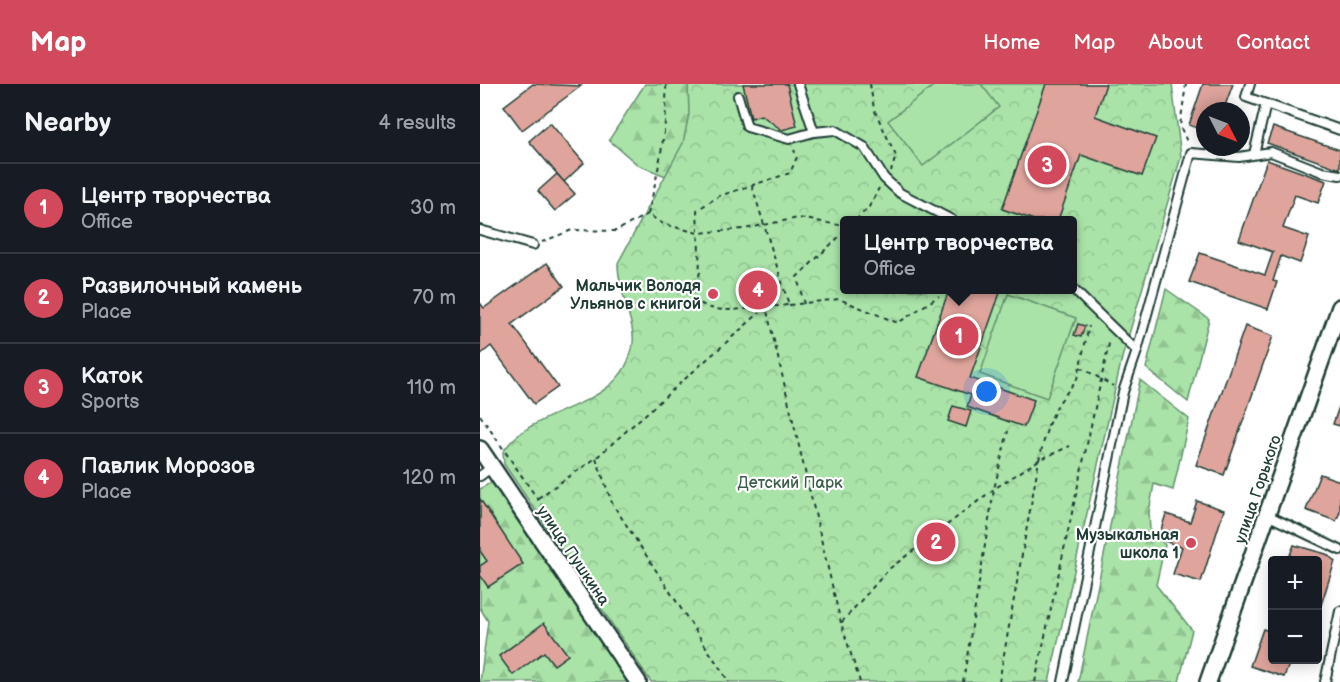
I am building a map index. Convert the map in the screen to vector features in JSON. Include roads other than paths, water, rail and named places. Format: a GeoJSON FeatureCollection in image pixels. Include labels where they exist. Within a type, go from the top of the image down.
{"type":"FeatureCollection","features":[{"type":"Feature","properties":{"kind":"street","name":"улица Горького"},"geometry":{"type":"LineString","coordinates":[[1208,682],[1340,307]]}},
{"type":"Feature","properties":{"kind":"street","name":"улица Пушкина"},"geometry":{"type":"LineString","coordinates":[[480,449],[486,471],[638,682]]}},
{"type":"Feature","properties":{"kind":"lane"},"geometry":{"type":"LineString","coordinates":[[798,84],[814,132]]}},
{"type":"Feature","properties":{"kind":"lane"},"geometry":{"type":"LineString","coordinates":[[1250,84],[1246,97],[1340,130]]}},
{"type":"Feature","properties":{"kind":"lane"},"geometry":{"type":"LineString","coordinates":[[738,96],[747,127],[789,139],[814,132],[835,130],[864,147],[884,178],[900,194],[944,216]]}},
{"type":"Feature","properties":{"kind":"lane"},"geometry":{"type":"LineString","coordinates":[[1254,154],[1266,104]]}},
{"type":"Feature","properties":{"kind":"lane"},"geometry":{"type":"LineString","coordinates":[[1063,682],[1123,392],[1137,351],[1191,153],[1239,157],[1271,152],[1322,172],[1340,175]]}},
{"type":"Feature","properties":{"kind":"lane"},"geometry":{"type":"LineString","coordinates":[[480,230],[533,245]]}},
{"type":"Feature","properties":{"kind":"lane"},"geometry":{"type":"LineString","coordinates":[[1077,293],[1137,351]]}},
{"type":"Feature","properties":{"kind":"lane"},"geometry":{"type":"LineString","coordinates":[[1267,515],[1340,550]]}},
{"type":"Feature","properties":{"kind":"lane"},"geometry":{"type":"LineString","coordinates":[[1325,682],[1340,611]]}},
{"type":"Feature","properties":{"kind":"place","name":"Каток"},"geometry":{"type":"Point","coordinates":[1047,165]}},
{"type":"Feature","properties":{"kind":"place","name":"Павлик Морозов"},"geometry":{"type":"Point","coordinates":[758,290]}},
{"type":"Feature","properties":{"kind":"place","name":"Мальчик Володя Ульянов с книгой"},"geometry":{"type":"Point","coordinates":[713,294]}},
{"type":"Feature","properties":{"kind":"place","name":"Центр творчества"},"geometry":{"type":"Point","coordinates":[959,336]}},
{"type":"Feature","properties":{"kind":"place","name":"Развилочный камень"},"geometry":{"type":"Point","coordinates":[936,542]}},
{"type":"Feature","properties":{"kind":"place","name":"Музыкальная школа 1"},"geometry":{"type":"Point","coordinates":[1191,543]}},
{"type":"Feature","properties":{"kind":"park label","name":"Детский Парк"},"geometry":{"type":"Point","coordinates":[790,482]}}]}
